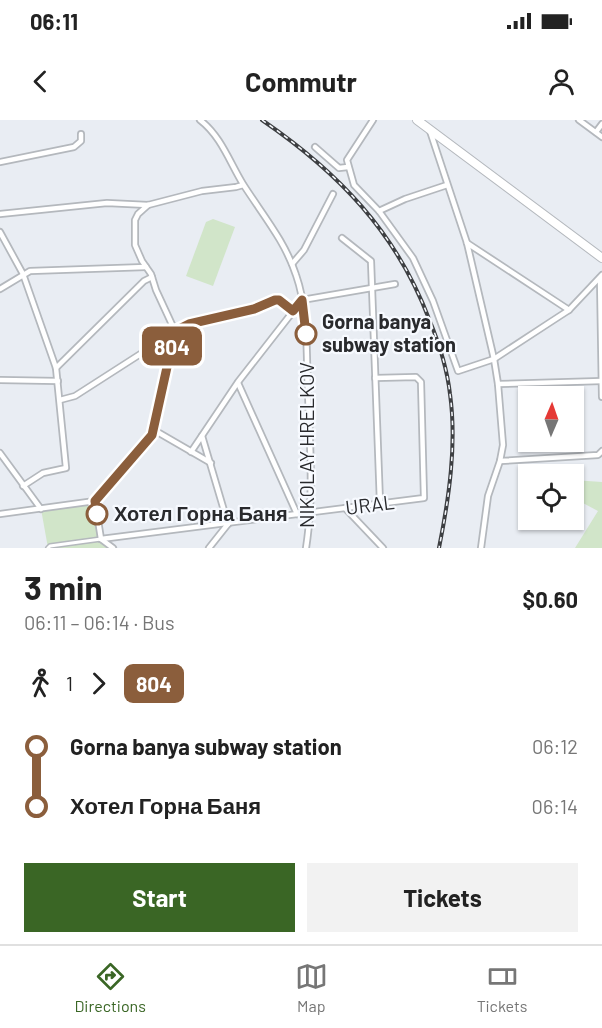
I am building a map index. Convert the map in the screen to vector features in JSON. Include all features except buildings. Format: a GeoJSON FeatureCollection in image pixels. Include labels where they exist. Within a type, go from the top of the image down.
{"type":"FeatureCollection","features":[{"type":"Feature","properties":{"kind":"highway"},"geometry":{"type":"LineString","coordinates":[[417,120],[602,258]]}},
{"type":"Feature","properties":{"kind":"street","name":"NIKOLAY HRELKOV"},"geometry":{"type":"LineString","coordinates":[[200,120],[216,137],[292,264],[302,300],[305,322],[311,512],[306,548]]}},
{"type":"Feature","properties":{"kind":"street"},"geometry":{"type":"LineString","coordinates":[[373,120],[347,160],[354,185],[379,211],[413,258],[433,301],[458,371],[494,359],[569,310],[601,276]]}},
{"type":"Feature","properties":{"kind":"street"},"geometry":{"type":"LineString","coordinates":[[579,120],[602,137]]}},
{"type":"Feature","properties":{"kind":"street"},"geometry":{"type":"LineString","coordinates":[[596,132],[602,124]]}},
{"type":"Feature","properties":{"kind":"street"},"geometry":{"type":"LineString","coordinates":[[430,130],[467,243],[498,384],[503,435],[500,461],[488,496],[481,548]]}},
{"type":"Feature","properties":{"kind":"street"},"geometry":{"type":"LineString","coordinates":[[0,162],[74,147],[81,141],[81,134]]}},
{"type":"Feature","properties":{"kind":"street"},"geometry":{"type":"LineString","coordinates":[[315,147],[339,168],[348,167]]}},
{"type":"Feature","properties":{"kind":"street"},"geometry":{"type":"LineString","coordinates":[[0,214],[107,202],[148,205],[202,191],[243,185]]}},
{"type":"Feature","properties":{"kind":"street"},"geometry":{"type":"LineString","coordinates":[[379,211],[405,199],[447,185]]}},
{"type":"Feature","properties":{"kind":"street"},"geometry":{"type":"LineString","coordinates":[[292,264],[304,250],[333,194]]}},
{"type":"Feature","properties":{"kind":"street"},"geometry":{"type":"LineString","coordinates":[[0,514],[95,501],[132,460],[154,430],[175,331],[152,277],[136,248],[134,224],[138,214],[148,205]]}},
{"type":"Feature","properties":{"kind":"street"},"geometry":{"type":"LineString","coordinates":[[0,232],[24,274],[56,368],[60,400],[66,468],[43,473],[23,486]]}},
{"type":"Feature","properties":{"kind":"street"},"geometry":{"type":"LineString","coordinates":[[342,238],[371,261],[380,503]]}},
{"type":"Feature","properties":{"kind":"street"},"geometry":{"type":"LineString","coordinates":[[467,243],[569,310]]}},
{"type":"Feature","properties":{"kind":"street"},"geometry":{"type":"LineString","coordinates":[[0,289],[30,271],[146,267]]}},
{"type":"Feature","properties":{"kind":"street"},"geometry":{"type":"LineString","coordinates":[[601,276],[602,397]]}},
{"type":"Feature","properties":{"kind":"street"},"geometry":{"type":"LineString","coordinates":[[56,368],[144,281],[152,277]]}},
{"type":"Feature","properties":{"kind":"street"},"geometry":{"type":"LineString","coordinates":[[191,452],[238,382],[302,300],[395,284]]}},
{"type":"Feature","properties":{"kind":"street"},"geometry":{"type":"LineString","coordinates":[[60,400],[75,396],[189,324],[254,309],[275,300],[279,300],[293,311]]}},
{"type":"Feature","properties":{"kind":"street","name":"URAL"},"geometry":{"type":"LineString","coordinates":[[101,539],[424,498],[421,382],[416,377],[375,378]]}},
{"type":"Feature","properties":{"kind":"street"},"geometry":{"type":"LineString","coordinates":[[0,380],[58,381]]}},
{"type":"Feature","properties":{"kind":"street"},"geometry":{"type":"LineString","coordinates":[[498,384],[602,381]]}},
{"type":"Feature","properties":{"kind":"street"},"geometry":{"type":"LineString","coordinates":[[238,382],[297,514]]}},
{"type":"Feature","properties":{"kind":"street"},"geometry":{"type":"LineString","coordinates":[[154,430],[211,463]]}},
{"type":"Feature","properties":{"kind":"street"},"geometry":{"type":"LineString","coordinates":[[202,436],[228,524],[209,548]]}},
{"type":"Feature","properties":{"kind":"street"},"geometry":{"type":"LineString","coordinates":[[500,461],[598,455],[602,451]]}},
{"type":"Feature","properties":{"kind":"street"},"geometry":{"type":"LineString","coordinates":[[0,453],[41,508]]}},
{"type":"Feature","properties":{"kind":"street"},"geometry":{"type":"LineString","coordinates":[[95,501],[101,539],[113,548]]}},
{"type":"Feature","properties":{"kind":"street"},"geometry":{"type":"LineString","coordinates":[[345,508],[383,548]]}},
{"type":"Feature","properties":{"kind":"street"},"geometry":{"type":"LineString","coordinates":[[48,548],[101,539]]}},
{"type":"Feature","properties":{"kind":"green space"},"geometry":{"type":"Polygon","coordinates":[[[213,219],[235,227],[213,286],[186,276],[206,222],[213,219]]]}},
{"type":"Feature","properties":{"kind":"green space"},"geometry":{"type":"Polygon","coordinates":[[[584,481],[602,482],[602,548],[575,548],[598,511],[584,504],[584,481]]]}},
{"type":"Feature","properties":{"kind":"green space"},"geometry":{"type":"Polygon","coordinates":[[[95,501],[101,539],[113,548],[48,548],[41,509],[95,501]]]}},
{"type":"Feature","properties":{"kind":"railway"},"geometry":{"type":"LineString","coordinates":[[262,120],[316,161],[362,206],[400,259],[429,319],[445,365],[453,432],[451,471],[439,548]]}},
{"type":"Feature","properties":{"kind":"bus line","name":"804"},"geometry":{"type":"LineString","coordinates":[[97,514],[95,501],[152,435],[175,331],[189,324],[254,309],[275,300],[279,300],[293,311],[302,300],[306,334]]}},
{"type":"Feature","properties":{"kind":"place","name":"Gorna banya subway station"},"geometry":{"type":"Point","coordinates":[306,334]}},
{"type":"Feature","properties":{"kind":"place","name":"Хотел Горна Баня"},"geometry":{"type":"Point","coordinates":[97,514]}}]}
